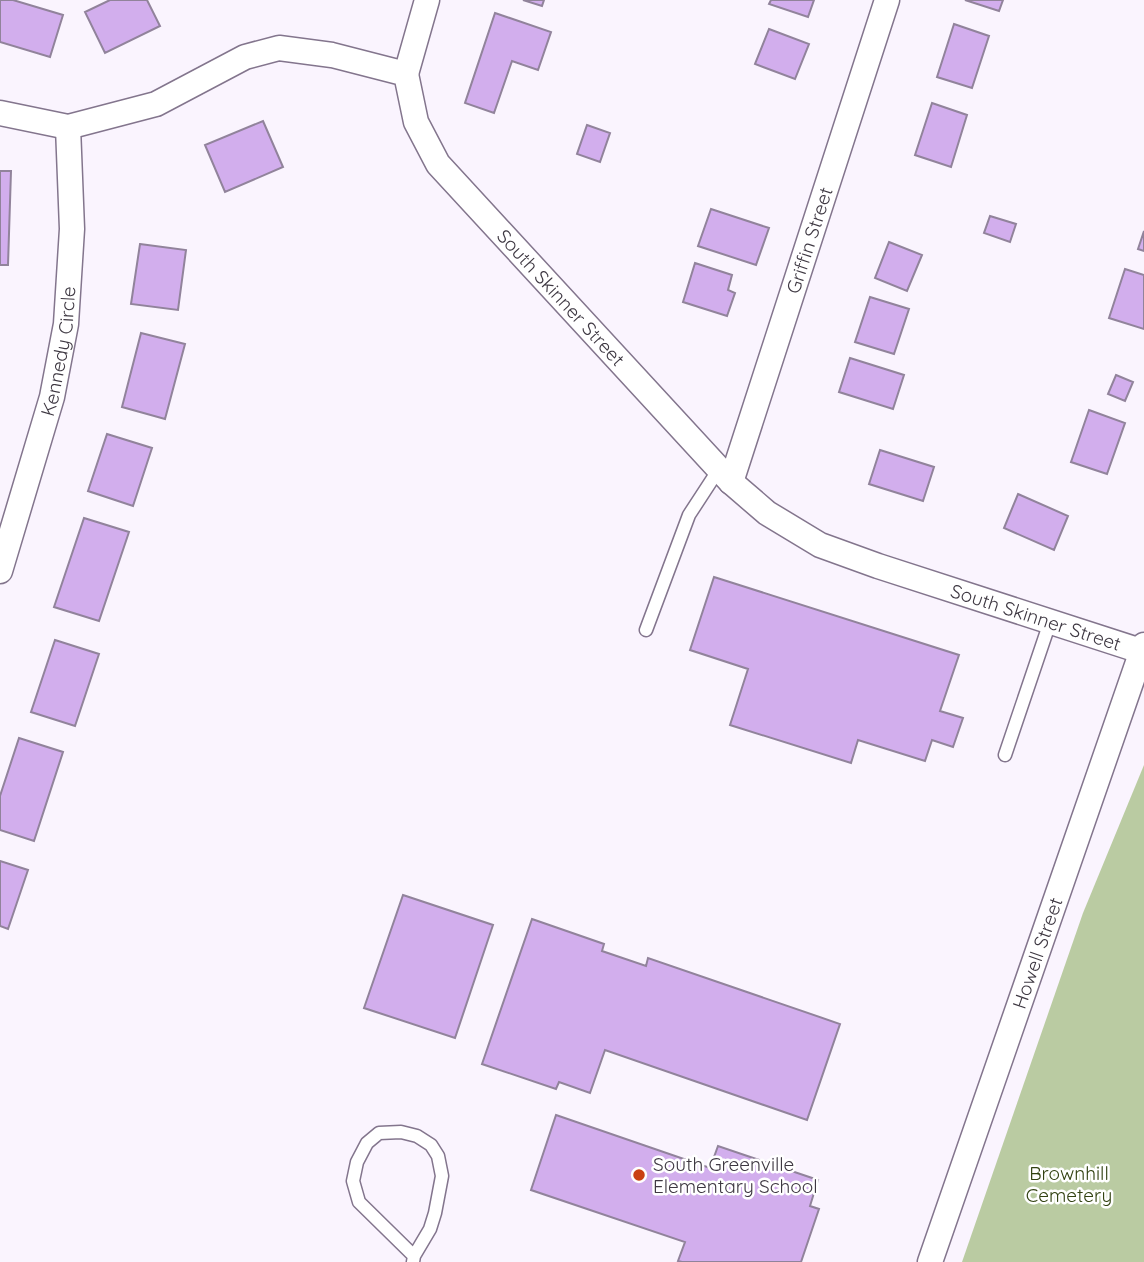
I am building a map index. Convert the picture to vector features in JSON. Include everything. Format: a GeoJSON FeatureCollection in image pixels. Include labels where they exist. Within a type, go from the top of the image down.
{"type":"FeatureCollection","features":[{"type":"Feature","properties":{"kind":"street"},"geometry":{"type":"LineString","coordinates":[[0,113],[68,127],[156,104],[245,57],[279,48],[332,55],[406,74],[426,0]]}},
{"type":"Feature","properties":{"kind":"street","name":"Griffin Street"},"geometry":{"type":"LineString","coordinates":[[725,476],[887,0]]}},
{"type":"Feature","properties":{"kind":"street","name":"South Skinner Street"},"geometry":{"type":"LineString","coordinates":[[406,74],[416,122],[438,164],[725,476],[767,513],[820,545],[877,566],[1143,650]]}},
{"type":"Feature","properties":{"kind":"street","name":"Kennedy Circle"},"geometry":{"type":"LineString","coordinates":[[0,571],[52,397],[66,324],[72,229],[68,127]]}},
{"type":"Feature","properties":{"kind":"street","name":"Howell Street"},"geometry":{"type":"LineString","coordinates":[[930,1262],[1143,650]]}},
{"type":"Feature","properties":{"kind":"lane"},"geometry":{"type":"LineString","coordinates":[[646,629],[689,515],[725,476]]}},
{"type":"Feature","properties":{"kind":"lane"},"geometry":{"type":"LineString","coordinates":[[1005,755],[1051,622]]}},
{"type":"Feature","properties":{"kind":"lane"},"geometry":{"type":"LineString","coordinates":[[401,1132],[417,1136],[431,1145],[438,1156],[442,1176],[435,1213],[430,1229],[413,1259],[359,1202],[353,1181],[357,1162],[367,1143],[379,1133],[401,1132]]}},
{"type":"Feature","properties":{"kind":"green space","name":"Brownhill Cemetery"},"geometry":{"type":"Polygon","coordinates":[[[1144,765],[1144,1262],[962,1262],[1083,913],[1144,765]]]}},
{"type":"Feature","properties":{"kind":"building"},"geometry":{"type":"Polygon","coordinates":[[[0,0],[13,0],[63,15],[50,57],[0,42],[0,0]]]}},
{"type":"Feature","properties":{"kind":"building"},"geometry":{"type":"Polygon","coordinates":[[[110,0],[147,0],[160,26],[105,53],[85,12],[110,0]]]}},
{"type":"Feature","properties":{"kind":"building"},"geometry":{"type":"Polygon","coordinates":[[[523,0],[544,0],[542,6],[523,0]]]}},
{"type":"Feature","properties":{"kind":"building"},"geometry":{"type":"Polygon","coordinates":[[[771,0],[814,0],[808,17],[769,4],[771,0]]]}},
{"type":"Feature","properties":{"kind":"building"},"geometry":{"type":"Polygon","coordinates":[[[965,0],[1003,0],[999,11],[965,0]]]}},
{"type":"Feature","properties":{"kind":"building"},"geometry":{"type":"Polygon","coordinates":[[[495,13],[551,32],[538,70],[512,61],[494,113],[465,103],[495,13]]]}},
{"type":"Feature","properties":{"kind":"building"},"geometry":{"type":"Polygon","coordinates":[[[954,24],[989,36],[972,88],[937,77],[954,24]]]}},
{"type":"Feature","properties":{"kind":"building"},"geometry":{"type":"Polygon","coordinates":[[[769,29],[809,44],[795,79],[755,64],[769,29]]]}},
{"type":"Feature","properties":{"kind":"building"},"geometry":{"type":"Polygon","coordinates":[[[932,103],[967,115],[951,167],[915,155],[932,103]]]}},
{"type":"Feature","properties":{"kind":"building"},"geometry":{"type":"Polygon","coordinates":[[[263,121],[283,167],[225,192],[205,145],[263,121]]]}},
{"type":"Feature","properties":{"kind":"building"},"geometry":{"type":"Polygon","coordinates":[[[587,125],[610,133],[600,162],[577,154],[587,125]]]}},
{"type":"Feature","properties":{"kind":"building"},"geometry":{"type":"Polygon","coordinates":[[[0,171],[11,171],[8,265],[0,265],[0,171]]]}},
{"type":"Feature","properties":{"kind":"building"},"geometry":{"type":"Polygon","coordinates":[[[711,209],[769,228],[756,265],[698,246],[711,209]]]}},
{"type":"Feature","properties":{"kind":"building"},"geometry":{"type":"Polygon","coordinates":[[[990,216],[1016,224],[1010,242],[984,233],[990,216]]]}},
{"type":"Feature","properties":{"kind":"building"},"geometry":{"type":"Polygon","coordinates":[[[1144,231],[1144,251],[1138,249],[1144,231]]]}},
{"type":"Feature","properties":{"kind":"building"},"geometry":{"type":"Polygon","coordinates":[[[889,242],[922,255],[907,291],[875,278],[889,242]]]}},
{"type":"Feature","properties":{"kind":"building"},"geometry":{"type":"Polygon","coordinates":[[[140,244],[186,250],[178,310],[131,304],[140,244]]]}},
{"type":"Feature","properties":{"kind":"building"},"geometry":{"type":"Polygon","coordinates":[[[695,263],[732,275],[728,290],[735,293],[727,316],[683,302],[695,263]]]}},
{"type":"Feature","properties":{"kind":"building"},"geometry":{"type":"Polygon","coordinates":[[[1125,269],[1144,275],[1144,329],[1109,318],[1125,269]]]}},
{"type":"Feature","properties":{"kind":"building"},"geometry":{"type":"Polygon","coordinates":[[[870,297],[909,309],[894,354],[855,342],[870,297]]]}},
{"type":"Feature","properties":{"kind":"building"},"geometry":{"type":"Polygon","coordinates":[[[141,333],[185,344],[165,419],[122,407],[141,333]]]}},
{"type":"Feature","properties":{"kind":"building"},"geometry":{"type":"Polygon","coordinates":[[[850,358],[904,375],[893,409],[839,392],[850,358]]]}},
{"type":"Feature","properties":{"kind":"building"},"geometry":{"type":"Polygon","coordinates":[[[1116,375],[1133,382],[1125,401],[1108,394],[1116,375]]]}},
{"type":"Feature","properties":{"kind":"building"},"geometry":{"type":"Polygon","coordinates":[[[1089,410],[1125,423],[1107,474],[1071,462],[1089,410]]]}},
{"type":"Feature","properties":{"kind":"building"},"geometry":{"type":"Polygon","coordinates":[[[107,434],[152,448],[133,506],[88,491],[107,434]]]}},
{"type":"Feature","properties":{"kind":"building"},"geometry":{"type":"Polygon","coordinates":[[[880,450],[934,467],[923,501],[869,484],[880,450]]]}},
{"type":"Feature","properties":{"kind":"building"},"geometry":{"type":"Polygon","coordinates":[[[1018,494],[1068,516],[1054,550],[1004,528],[1018,494]]]}},
{"type":"Feature","properties":{"kind":"building"},"geometry":{"type":"Polygon","coordinates":[[[84,518],[129,532],[99,621],[54,607],[84,518]]]}},
{"type":"Feature","properties":{"kind":"building"},"geometry":{"type":"Polygon","coordinates":[[[714,577],[959,655],[940,711],[963,718],[953,747],[932,740],[925,761],[858,740],[851,763],[730,725],[748,669],[690,650],[714,577]]]}},
{"type":"Feature","properties":{"kind":"building"},"geometry":{"type":"Polygon","coordinates":[[[55,640],[99,654],[75,726],[31,712],[55,640]]]}},
{"type":"Feature","properties":{"kind":"building"},"geometry":{"type":"Polygon","coordinates":[[[19,738],[63,752],[34,841],[0,830],[0,796],[19,738]]]}},
{"type":"Feature","properties":{"kind":"building"},"geometry":{"type":"Polygon","coordinates":[[[0,861],[28,870],[8,929],[0,926],[0,861]]]}},
{"type":"Feature","properties":{"kind":"building"},"geometry":{"type":"Polygon","coordinates":[[[403,895],[493,925],[455,1038],[364,1008],[403,895]]]}},
{"type":"Feature","properties":{"kind":"building"},"geometry":{"type":"Polygon","coordinates":[[[532,919],[604,944],[602,951],[646,966],[648,958],[840,1024],[807,1120],[605,1050],[590,1093],[559,1082],[556,1089],[482,1064],[532,919]]]}},
{"type":"Feature","properties":{"kind":"building"},"geometry":{"type":"Polygon","coordinates":[[[556,1115],[710,1168],[718,1146],[818,1180],[810,1206],[819,1209],[801,1262],[678,1261],[685,1242],[531,1190],[556,1115]]]}},
{"type":"Feature","properties":{"kind":"place","name":"South Greenville Elementary School"},"geometry":{"type":"Point","coordinates":[639,1175]}}]}
